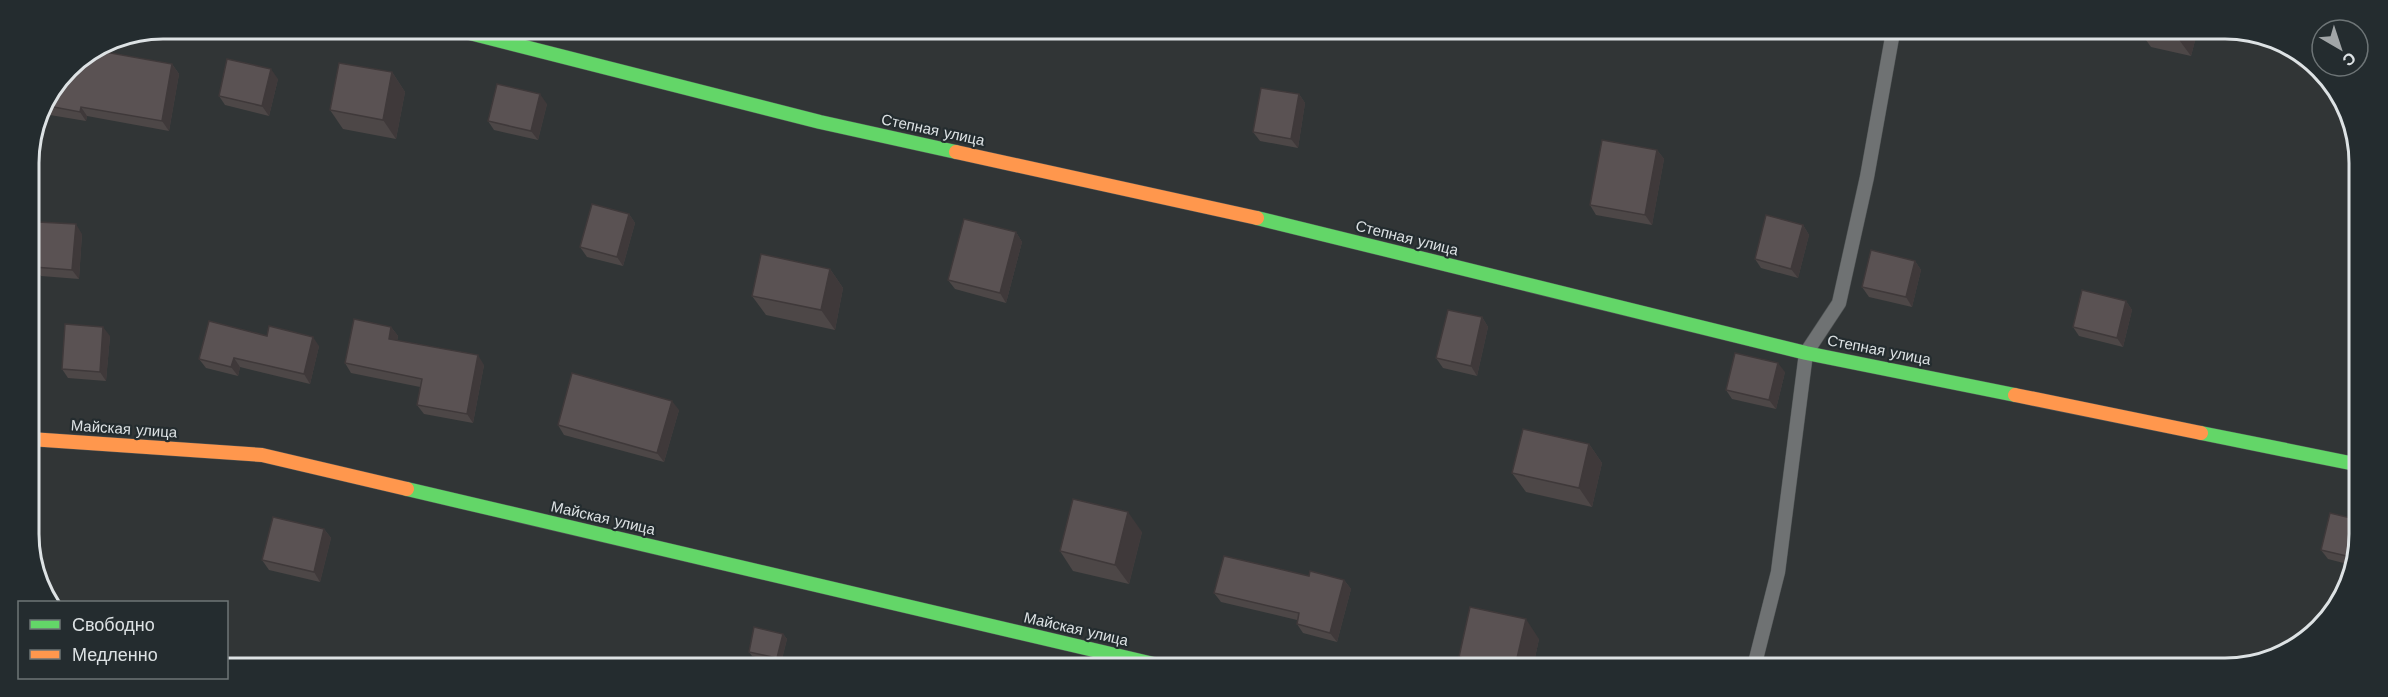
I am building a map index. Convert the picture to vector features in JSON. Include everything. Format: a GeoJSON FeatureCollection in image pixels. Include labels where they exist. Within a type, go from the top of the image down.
{"type":"FeatureCollection","features":[{"type":"Feature","properties":{"kind":"street","name":"Степная улица"},"geometry":{"type":"LineString","coordinates":[[493,39],[820,123],[1264,219],[1806,353],[2349,463]]}},
{"type":"Feature","properties":{"kind":"street","name":"Майская улица"},"geometry":{"type":"LineString","coordinates":[[39,440],[262,455],[1128,658]]}},
{"type":"Feature","properties":{"kind":"lane"},"geometry":{"type":"LineString","coordinates":[[1756,658],[1778,572],[1806,353],[1839,303],[1867,177],[1892,39]]}},
{"type":"Feature","properties":{"kind":"building"},"geometry":{"type":"Polygon","coordinates":[[[107,52],[172,64],[162,121],[81,107],[80,112],[53,107],[75,75],[107,52]]]}},
{"type":"Feature","properties":{"kind":"building"},"geometry":{"type":"Polygon","coordinates":[[[227,59],[271,69],[262,106],[219,96],[227,59]]]}},
{"type":"Feature","properties":{"kind":"building"},"geometry":{"type":"Polygon","coordinates":[[[339,63],[392,72],[383,120],[330,110],[339,63]]]}},
{"type":"Feature","properties":{"kind":"building"},"geometry":{"type":"Polygon","coordinates":[[[497,84],[540,94],[531,131],[488,121],[497,84]]]}},
{"type":"Feature","properties":{"kind":"building"},"geometry":{"type":"Polygon","coordinates":[[[1261,88],[1299,94],[1291,139],[1253,132],[1261,88]]]}},
{"type":"Feature","properties":{"kind":"building"},"geometry":{"type":"Polygon","coordinates":[[[1602,140],[1657,150],[1645,215],[1590,205],[1602,140]]]}},
{"type":"Feature","properties":{"kind":"building"},"geometry":{"type":"Polygon","coordinates":[[[592,204],[629,214],[617,257],[580,247],[592,204]]]}},
{"type":"Feature","properties":{"kind":"building"},"geometry":{"type":"Polygon","coordinates":[[[1766,215],[1803,225],[1791,269],[1755,259],[1766,215]]]}},
{"type":"Feature","properties":{"kind":"building"},"geometry":{"type":"Polygon","coordinates":[[[964,219],[1016,232],[1000,293],[948,280],[964,219]]]}},
{"type":"Feature","properties":{"kind":"building"},"geometry":{"type":"Polygon","coordinates":[[[39,222],[76,224],[72,270],[39,267],[39,222]]]}},
{"type":"Feature","properties":{"kind":"building"},"geometry":{"type":"Polygon","coordinates":[[[1871,250],[1915,261],[1906,297],[1862,287],[1871,250]]]}},
{"type":"Feature","properties":{"kind":"building"},"geometry":{"type":"Polygon","coordinates":[[[761,254],[830,269],[821,310],[752,296],[761,254]]]}},
{"type":"Feature","properties":{"kind":"building"},"geometry":{"type":"Polygon","coordinates":[[[2082,290],[2126,301],[2117,338],[2073,327],[2082,290]]]}},
{"type":"Feature","properties":{"kind":"building"},"geometry":{"type":"Polygon","coordinates":[[[1448,310],[1482,317],[1471,366],[1436,358],[1448,310]]]}},
{"type":"Feature","properties":{"kind":"building"},"geometry":{"type":"Polygon","coordinates":[[[354,319],[391,327],[389,339],[478,355],[467,414],[417,405],[422,379],[345,363],[354,319]]]}},
{"type":"Feature","properties":{"kind":"building"},"geometry":{"type":"Polygon","coordinates":[[[209,321],[267,336],[269,326],[313,337],[304,374],[234,358],[231,367],[199,359],[209,321]]]}},
{"type":"Feature","properties":{"kind":"building"},"geometry":{"type":"Polygon","coordinates":[[[65,324],[103,327],[100,372],[62,369],[65,324]]]}},
{"type":"Feature","properties":{"kind":"building"},"geometry":{"type":"Polygon","coordinates":[[[1735,353],[1778,363],[1769,400],[1726,390],[1735,353]]]}},
{"type":"Feature","properties":{"kind":"building"},"geometry":{"type":"Polygon","coordinates":[[[572,373],[672,401],[657,453],[558,425],[572,373]]]}},
{"type":"Feature","properties":{"kind":"building"},"geometry":{"type":"Polygon","coordinates":[[[1523,429],[1589,444],[1579,488],[1512,473],[1523,429]]]}},
{"type":"Feature","properties":{"kind":"building"},"geometry":{"type":"Polygon","coordinates":[[[1073,499],[1128,512],[1115,565],[1060,551],[1073,499]]]}},
{"type":"Feature","properties":{"kind":"building"},"geometry":{"type":"Polygon","coordinates":[[[2330,513],[2349,518],[2347,556],[2321,550],[2330,513]]]}},
{"type":"Feature","properties":{"kind":"building"},"geometry":{"type":"Polygon","coordinates":[[[273,517],[324,529],[314,572],[262,560],[273,517]]]}},
{"type":"Feature","properties":{"kind":"building"},"geometry":{"type":"Polygon","coordinates":[[[1224,556],[1309,576],[1310,571],[1344,580],[1330,633],[1297,624],[1299,613],[1214,593],[1224,556]]]}},
{"type":"Feature","properties":{"kind":"building"},"geometry":{"type":"Polygon","coordinates":[[[1470,607],[1526,619],[1517,658],[1459,657],[1470,607]]]}},
{"type":"Feature","properties":{"kind":"building"},"geometry":{"type":"Polygon","coordinates":[[[754,627],[783,634],[777,658],[749,652],[754,627]]]}},
{"type":"Feature","properties":{"kind":"traffic: fast"},"geometry":{"type":"LineString","coordinates":[[493,39],[820,122],[956,152]]}},
{"type":"Feature","properties":{"kind":"traffic: fast"},"geometry":{"type":"LineString","coordinates":[[1257,218],[1806,353],[2015,395]]}},
{"type":"Feature","properties":{"kind":"traffic: fast"},"geometry":{"type":"LineString","coordinates":[[2201,433],[2349,463]]}},
{"type":"Feature","properties":{"kind":"traffic: fast"},"geometry":{"type":"LineString","coordinates":[[407,489],[1128,658]]}},
{"type":"Feature","properties":{"kind":"traffic: slow"},"geometry":{"type":"LineString","coordinates":[[956,152],[1257,218]]}},
{"type":"Feature","properties":{"kind":"traffic: slow"},"geometry":{"type":"LineString","coordinates":[[2015,395],[2201,433]]}},
{"type":"Feature","properties":{"kind":"traffic: slow"},"geometry":{"type":"LineString","coordinates":[[39,440],[262,455],[407,489]]}}]}
